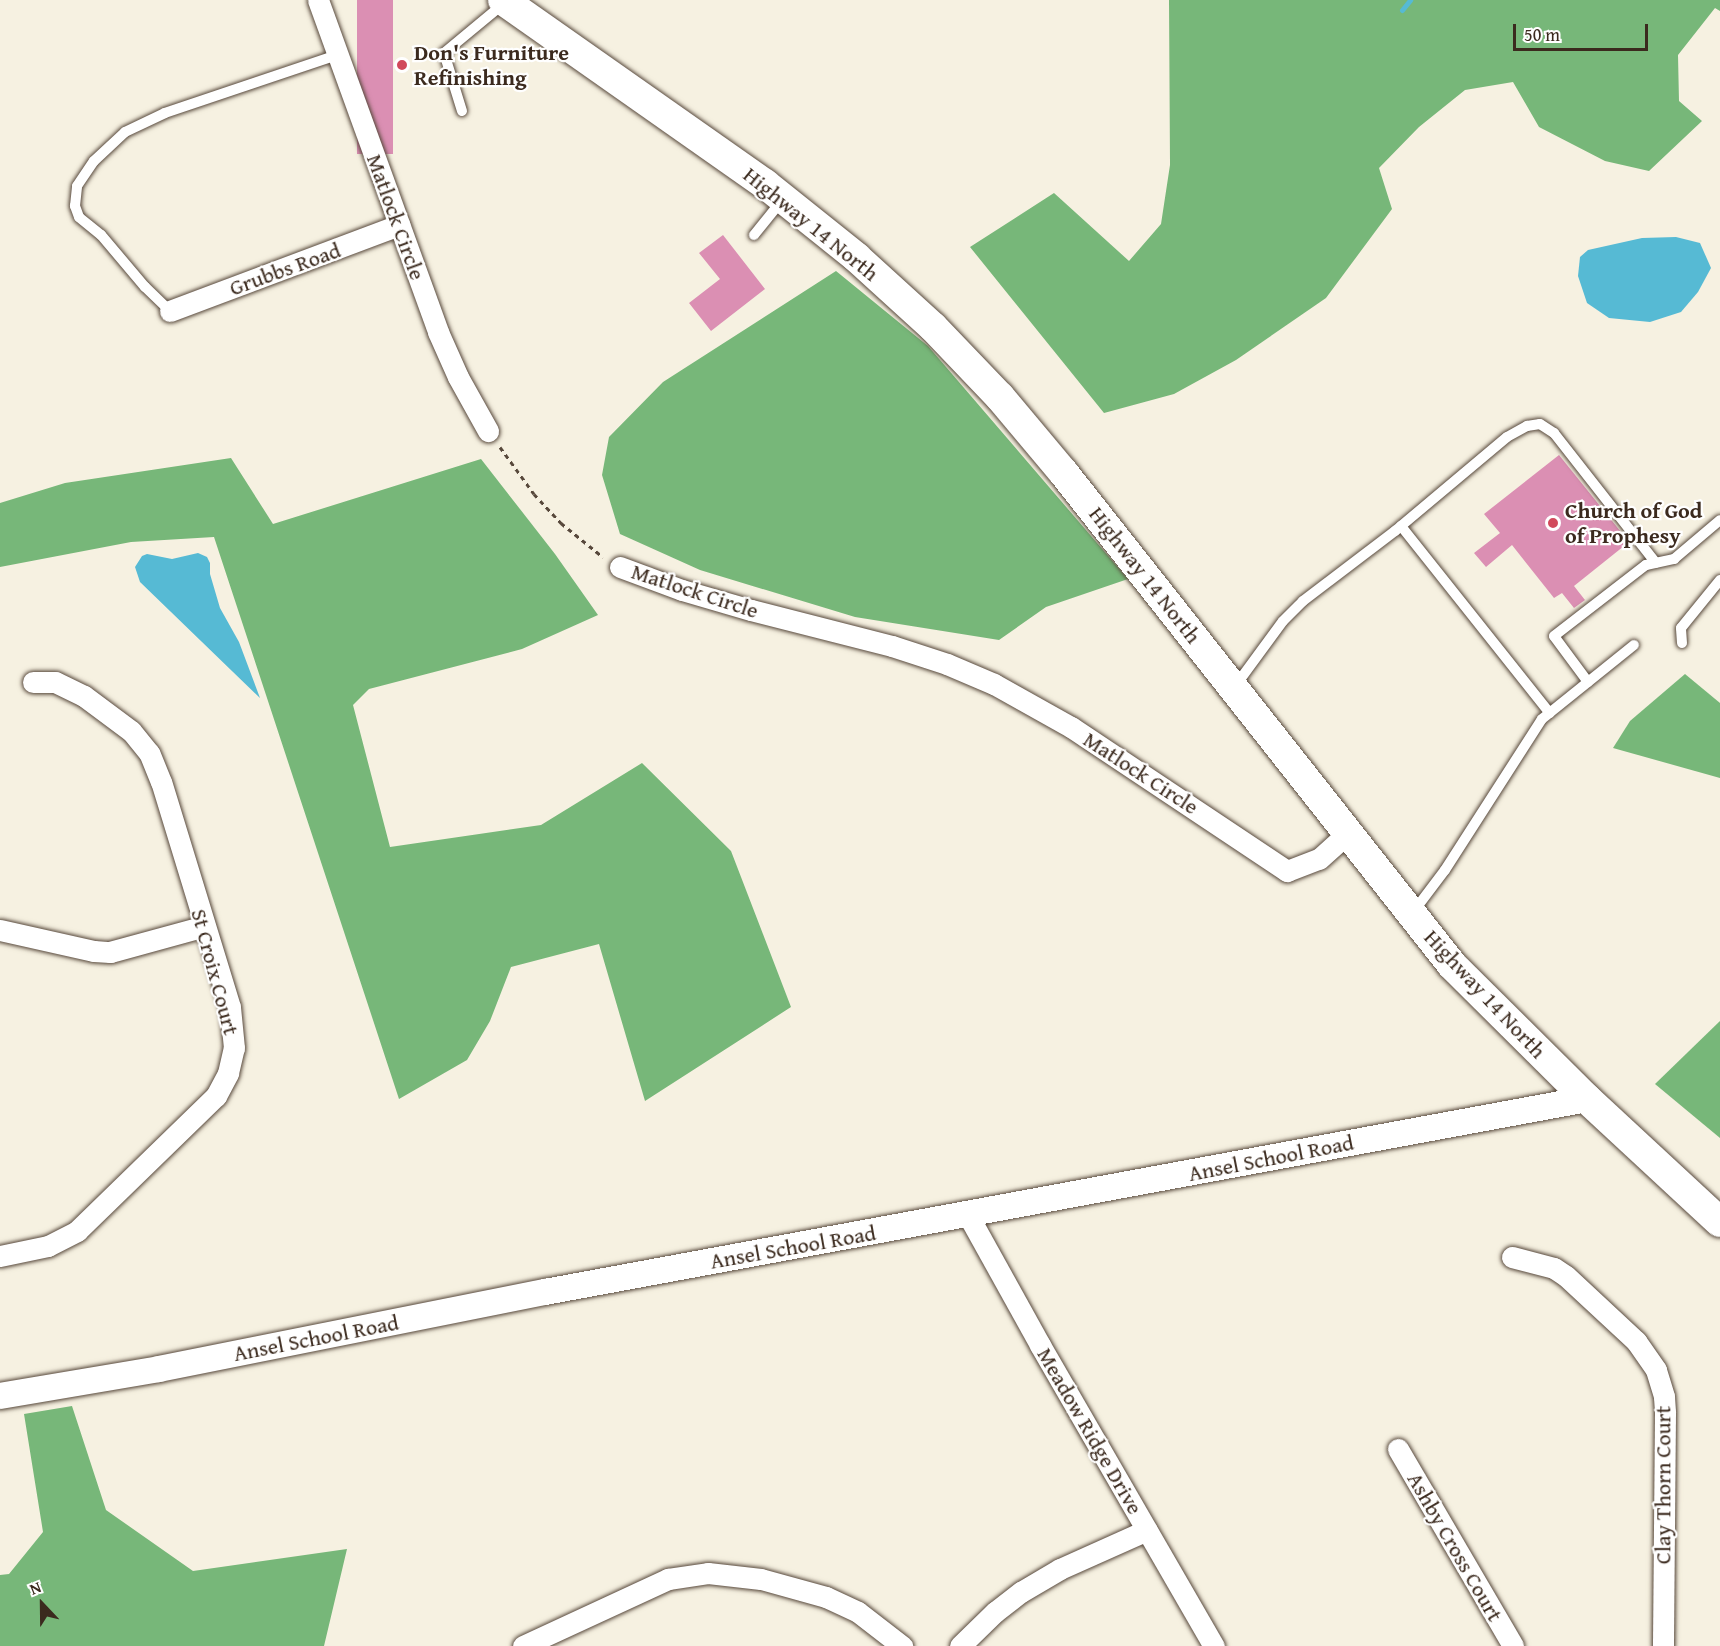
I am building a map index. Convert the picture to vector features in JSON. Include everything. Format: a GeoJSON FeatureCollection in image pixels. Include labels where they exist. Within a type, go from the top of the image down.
{"type":"FeatureCollection","features":[{"type":"Feature","properties":{"kind":"main road","name":"Highway 14 North"},"geometry":{"type":"LineString","coordinates":[[504,1],[783,199],[865,264],[933,327],[1000,397],[1234,688],[1452,965],[1587,1099],[1720,1222]]}},
{"type":"Feature","properties":{"kind":"street","name":"Matlock Circle"},"geometry":{"type":"LineString","coordinates":[[318,0],[438,332],[458,377],[488,431]]}},
{"type":"Feature","properties":{"kind":"street","name":"Grubbs Road"},"geometry":{"type":"LineString","coordinates":[[170,311],[399,225]]}},
{"type":"Feature","properties":{"kind":"street","name":"Matlock Circle"},"geometry":{"type":"LineString","coordinates":[[620,567],[705,597],[892,645],[947,664],[994,684],[1071,727],[1287,871],[1319,859],[1348,834]]}},
{"type":"Feature","properties":{"kind":"street","name":"St Croix Court"},"geometry":{"type":"LineString","coordinates":[[0,1256],[48,1246],[77,1231],[206,1107],[223,1085],[232,1062],[235,1035],[230,1007],[161,782],[142,743],[131,731],[84,696],[55,682],[33,682]]}},
{"type":"Feature","properties":{"kind":"street"},"geometry":{"type":"LineString","coordinates":[[0,930],[83,949],[110,952],[205,926]]}},
{"type":"Feature","properties":{"kind":"street","name":"Ansel School Road"},"geometry":{"type":"LineString","coordinates":[[0,1396],[159,1369],[634,1276],[1587,1099]]}},
{"type":"Feature","properties":{"kind":"street","name":"Meadow Ridge Drive"},"geometry":{"type":"LineString","coordinates":[[968,1215],[1214,1646]]}},
{"type":"Feature","properties":{"kind":"street","name":"Clay Thorn Court"},"geometry":{"type":"LineString","coordinates":[[1512,1257],[1554,1268],[1566,1276],[1636,1341],[1656,1370],[1665,1413],[1663,1646]]}},
{"type":"Feature","properties":{"kind":"street","name":"Ashby Cross Court"},"geometry":{"type":"LineString","coordinates":[[1398,1449],[1513,1646]]}},
{"type":"Feature","properties":{"kind":"street"},"geometry":{"type":"LineString","coordinates":[[960,1646],[995,1612],[1021,1592],[1060,1569],[1147,1530]]}},
{"type":"Feature","properties":{"kind":"street"},"geometry":{"type":"LineString","coordinates":[[523,1646],[668,1579],[708,1573],[761,1579],[826,1597],[858,1612],[902,1646]]}},
{"type":"Feature","properties":{"kind":"lane"},"geometry":{"type":"LineString","coordinates":[[462,111],[444,53],[504,1]]}},
{"type":"Feature","properties":{"kind":"lane"},"geometry":{"type":"LineString","coordinates":[[170,311],[144,288],[101,235],[79,217],[75,206],[77,186],[94,161],[125,132],[165,113],[338,55]]}},
{"type":"Feature","properties":{"kind":"lane"},"geometry":{"type":"LineString","coordinates":[[754,235],[783,199]]}},
{"type":"Feature","properties":{"kind":"lane"},"geometry":{"type":"LineString","coordinates":[[1234,688],[1290,614],[1401,526],[1507,437],[1527,426],[1540,424],[1554,433],[1656,563]]}},
{"type":"Feature","properties":{"kind":"lane"},"geometry":{"type":"LineString","coordinates":[[1588,682],[1554,636],[1646,566],[1674,559],[1720,520]]}},
{"type":"Feature","properties":{"kind":"lane"},"geometry":{"type":"LineString","coordinates":[[1401,526],[1550,713]]}},
{"type":"Feature","properties":{"kind":"lane"},"geometry":{"type":"LineString","coordinates":[[1682,643],[1681,628],[1720,580]]}},
{"type":"Feature","properties":{"kind":"lane"},"geometry":{"type":"LineString","coordinates":[[1412,914],[1445,870],[1542,719],[1634,645]]}},
{"type":"Feature","properties":{"kind":"path","name":"Matlock Circle"},"geometry":{"type":"LineString","coordinates":[[488,431],[534,494],[561,523],[602,556],[620,567]]}},
{"type":"Feature","properties":{"kind":"green space"},"geometry":{"type":"Polygon","coordinates":[[[1169,0],[1720,0],[1720,11],[1715,8],[1678,55],[1679,101],[1702,121],[1649,171],[1605,161],[1539,127],[1513,82],[1465,90],[1419,127],[1379,168],[1392,209],[1326,298],[1236,360],[1174,394],[1104,413],[970,247],[1054,193],[1129,261],[1161,224],[1170,165],[1169,0]]]}},
{"type":"Feature","properties":{"kind":"green space"},"geometry":{"type":"Polygon","coordinates":[[[836,271],[928,346],[1128,579],[1046,607],[999,640],[855,617],[700,570],[620,534],[602,475],[609,437],[663,382],[836,271]]]}},
{"type":"Feature","properties":{"kind":"green space"},"geometry":{"type":"Polygon","coordinates":[[[231,458],[273,524],[481,459],[555,554],[598,615],[522,649],[369,689],[353,705],[390,847],[541,825],[642,763],[731,851],[791,1007],[645,1101],[599,944],[511,967],[490,1021],[467,1060],[399,1099],[214,537],[131,542],[0,567],[0,503],[65,483],[231,458]]]}},
{"type":"Feature","properties":{"kind":"green space"},"geometry":{"type":"Polygon","coordinates":[[[1685,674],[1720,703],[1720,778],[1613,748],[1630,721],[1685,674]]]}},
{"type":"Feature","properties":{"kind":"green space"},"geometry":{"type":"Polygon","coordinates":[[[1720,1021],[1720,1138],[1655,1084],[1720,1021]]]}},
{"type":"Feature","properties":{"kind":"green space"},"geometry":{"type":"Polygon","coordinates":[[[72,1406],[106,1510],[193,1571],[347,1549],[324,1646],[0,1646],[0,1575],[9,1574],[43,1532],[24,1414],[72,1406]]]}},
{"type":"Feature","properties":{"kind":"water"},"geometry":{"type":"Polygon","coordinates":[[[1676,237],[1700,243],[1711,268],[1698,292],[1681,312],[1650,322],[1609,318],[1587,303],[1578,276],[1580,257],[1588,250],[1642,238],[1676,237]]]}},
{"type":"Feature","properties":{"kind":"water"},"geometry":{"type":"Polygon","coordinates":[[[198,553],[207,557],[210,563],[210,574],[220,608],[239,642],[260,698],[140,582],[135,567],[142,556],[147,554],[172,559],[198,553]]]}},
{"type":"Feature","properties":{"kind":"building"},"geometry":{"type":"Polygon","coordinates":[[[357,0],[393,0],[393,154],[357,154],[357,0]]]}},
{"type":"Feature","properties":{"kind":"building"},"geometry":{"type":"Polygon","coordinates":[[[723,235],[765,289],[711,331],[689,303],[720,279],[699,253],[723,235]]]}},
{"type":"Feature","properties":{"kind":"building","name":"Church of God of Prophesy"},"geometry":{"type":"Polygon","coordinates":[[[1559,455],[1629,542],[1574,586],[1585,600],[1574,608],[1562,593],[1554,598],[1512,545],[1486,567],[1474,553],[1500,533],[1484,514],[1559,455]]]}},
{"type":"Feature","properties":{"kind":"waterway"},"geometry":{"type":"LineString","coordinates":[[1402,10],[1410,0]]}},
{"type":"Feature","properties":{"kind":"place","name":"Don's Furniture Refinishing"},"geometry":{"type":"Point","coordinates":[402,65]}},
{"type":"Feature","properties":{"kind":"place","name":"Church of God of Prophesy"},"geometry":{"type":"Point","coordinates":[1553,523]}}]}
